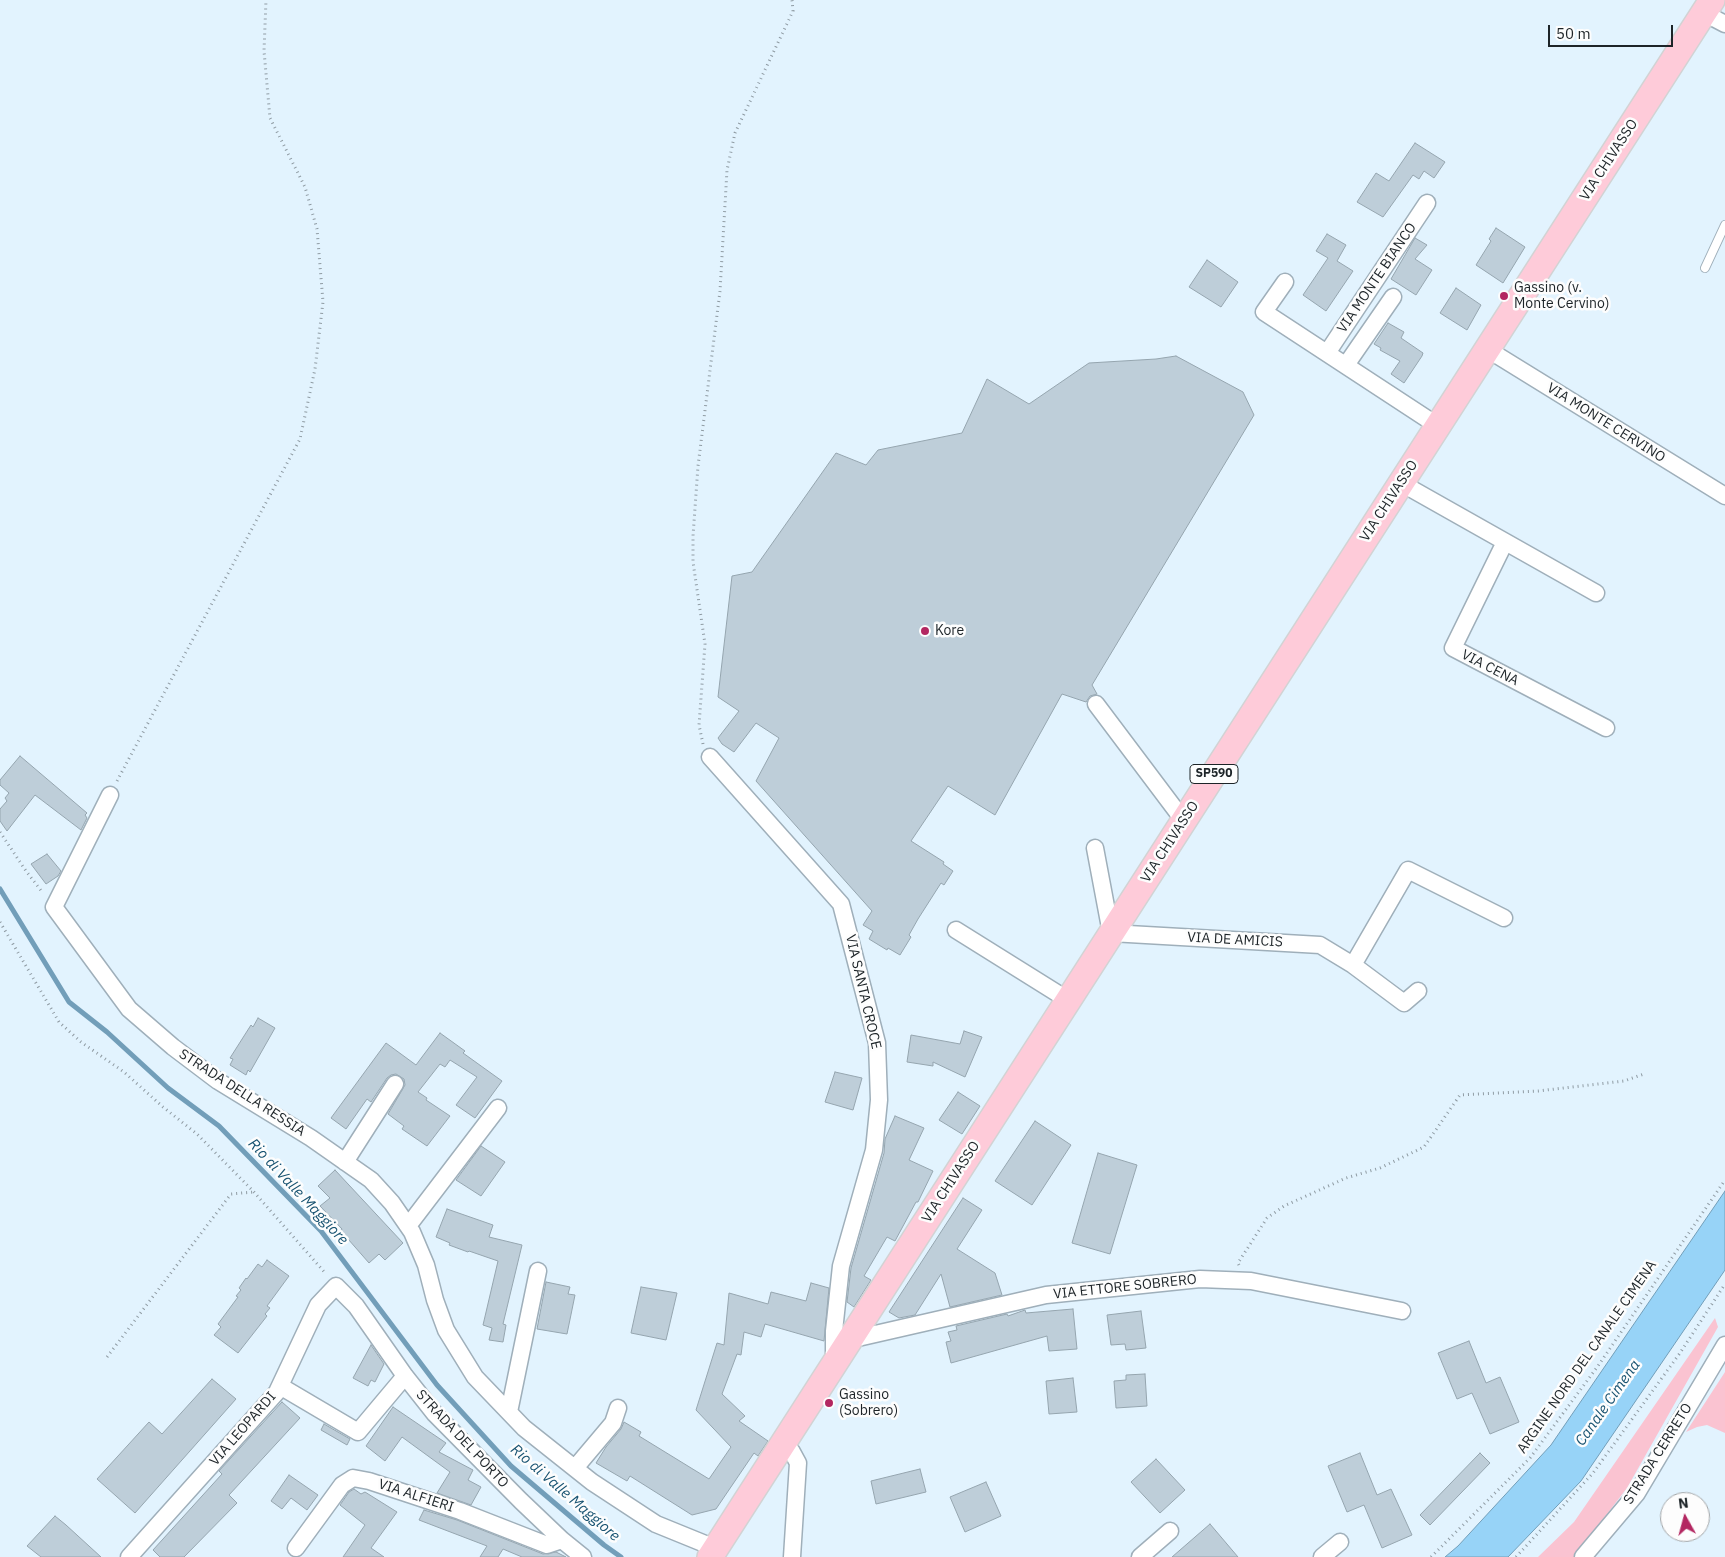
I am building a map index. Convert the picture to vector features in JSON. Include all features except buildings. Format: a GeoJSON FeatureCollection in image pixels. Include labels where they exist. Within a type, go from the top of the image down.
{"type":"FeatureCollection","features":[{"type":"Feature","properties":{"kind":"main road","name":"VIA CHIVASSO"},"geometry":{"type":"LineString","coordinates":[[712,1553],[1487,349],[1714,12]]}},
{"type":"Feature","properties":{"kind":"street","name":"VIA MONTE BIANCO"},"geometry":{"type":"LineString","coordinates":[[1327,352],[1427,203]]}},
{"type":"Feature","properties":{"kind":"street"},"geometry":{"type":"LineString","coordinates":[[1285,282],[1264,312],[1438,426]]}},
{"type":"Feature","properties":{"kind":"street"},"geometry":{"type":"LineString","coordinates":[[1346,365],[1393,297]]}},
{"type":"Feature","properties":{"kind":"street","name":"VIA MONTE CERVINO"},"geometry":{"type":"LineString","coordinates":[[1487,349],[1725,496]]}},
{"type":"Feature","properties":{"kind":"street"},"geometry":{"type":"LineString","coordinates":[[1401,482],[1596,593]]}},
{"type":"Feature","properties":{"kind":"street","name":"VIA CENA"},"geometry":{"type":"LineString","coordinates":[[1505,542],[1453,648],[1606,728]]}},
{"type":"Feature","properties":{"kind":"street"},"geometry":{"type":"LineString","coordinates":[[1096,704],[1184,821]]}},
{"type":"Feature","properties":{"kind":"street","name":"VIA SANTA CROCE"},"geometry":{"type":"LineString","coordinates":[[710,757],[841,904],[877,1043],[880,1100],[874,1150],[841,1266],[834,1331],[834,1363]]}},
{"type":"Feature","properties":{"kind":"street"},"geometry":{"type":"LineString","coordinates":[[54,907],[110,795]]}},
{"type":"Feature","properties":{"kind":"street"},"geometry":{"type":"LineString","coordinates":[[1095,848],[1112,933]]}},
{"type":"Feature","properties":{"kind":"street"},"geometry":{"type":"LineString","coordinates":[[1353,964],[1408,870],[1504,918]]}},
{"type":"Feature","properties":{"kind":"street","name":"STRADA DELLA RESSIA"},"geometry":{"type":"LineString","coordinates":[[54,907],[129,1009],[173,1048],[218,1081],[311,1138],[371,1180],[392,1204],[412,1232],[426,1265],[435,1300],[446,1330],[475,1377],[524,1428],[592,1482],[656,1524],[712,1553]]}},
{"type":"Feature","properties":{"kind":"street"},"geometry":{"type":"LineString","coordinates":[[956,930],[1068,1000]]}},
{"type":"Feature","properties":{"kind":"street","name":"VIA DE AMICIS"},"geometry":{"type":"LineString","coordinates":[[1112,933],[1320,945],[1353,964],[1404,1003],[1418,991]]}},
{"type":"Feature","properties":{"kind":"street"},"geometry":{"type":"LineString","coordinates":[[345,1162],[395,1084]]}},
{"type":"Feature","properties":{"kind":"street"},"geometry":{"type":"LineString","coordinates":[[408,1226],[498,1108]]}},
{"type":"Feature","properties":{"kind":"street"},"geometry":{"type":"LineString","coordinates":[[509,1412],[538,1271]]}},
{"type":"Feature","properties":{"kind":"street","name":"VIA ETTORE SOBRERO"},"geometry":{"type":"LineString","coordinates":[[849,1340],[1046,1295],[1200,1279],[1251,1281],[1402,1311]]}},
{"type":"Feature","properties":{"kind":"street","name":"STRADA DEL PORTO"},"geometry":{"type":"LineString","coordinates":[[336,1286],[356,1306],[405,1376],[435,1414],[521,1501],[550,1548],[583,1557]]}},
{"type":"Feature","properties":{"kind":"street","name":"VIA LEOPARDI"},"geometry":{"type":"LineString","coordinates":[[129,1557],[277,1392],[305,1328],[318,1305],[336,1286]]}},
{"type":"Feature","properties":{"kind":"street","name":"STRADA CERRETO"},"geometry":{"type":"LineString","coordinates":[[1582,1557],[1637,1493],[1725,1345]]}},
{"type":"Feature","properties":{"kind":"street"},"geometry":{"type":"LineString","coordinates":[[280,1386],[358,1432],[405,1376]]}},
{"type":"Feature","properties":{"kind":"street"},"geometry":{"type":"LineString","coordinates":[[575,1468],[613,1423],[618,1408]]}},
{"type":"Feature","properties":{"kind":"street"},"geometry":{"type":"LineString","coordinates":[[783,1443],[792,1452],[798,1463],[792,1557]]}},
{"type":"Feature","properties":{"kind":"street","name":"VIA ALFIERI"},"geometry":{"type":"LineString","coordinates":[[296,1548],[342,1485],[353,1478],[460,1511],[550,1548]]}},
{"type":"Feature","properties":{"kind":"street"},"geometry":{"type":"LineString","coordinates":[[1140,1557],[1170,1531]]}},
{"type":"Feature","properties":{"kind":"street"},"geometry":{"type":"LineString","coordinates":[[1322,1557],[1340,1542]]}},
{"type":"Feature","properties":{"kind":"lane"},"geometry":{"type":"LineString","coordinates":[[1705,268],[1725,225]]}},
{"type":"Feature","properties":{"kind":"path"},"geometry":{"type":"LineString","coordinates":[[110,795],[300,439],[315,369],[323,302],[317,229],[306,187],[270,118],[264,51],[266,0]]}},
{"type":"Feature","properties":{"kind":"path"},"geometry":{"type":"LineString","coordinates":[[710,757],[702,742],[699,725],[705,644],[693,562],[693,536],[698,466],[720,291],[726,170],[735,133],[793,12],[792,0]]}},
{"type":"Feature","properties":{"kind":"path"},"geometry":{"type":"LineString","coordinates":[[0,832],[26,871],[54,907]]}},
{"type":"Feature","properties":{"kind":"path"},"geometry":{"type":"LineString","coordinates":[[0,922],[59,1022],[81,1042],[124,1072],[162,1107],[197,1134],[254,1192],[336,1286]]}},
{"type":"Feature","properties":{"kind":"path"},"geometry":{"type":"LineString","coordinates":[[1251,1281],[1242,1274],[1238,1263],[1267,1218],[1284,1206],[1346,1178],[1380,1168],[1424,1148],[1460,1095],[1538,1091],[1624,1081],[1644,1074]]}},
{"type":"Feature","properties":{"kind":"path","name":"ARGINE NORD DEL CANALE CIMENA"},"geometry":{"type":"LineString","coordinates":[[1431,1557],[1530,1458],[1598,1366],[1725,1180]]}},
{"type":"Feature","properties":{"kind":"path"},"geometry":{"type":"LineString","coordinates":[[107,1358],[230,1194],[254,1192]]}},
{"type":"Feature","properties":{"kind":"path"},"geometry":{"type":"LineString","coordinates":[[1516,1557],[1593,1473],[1680,1352],[1725,1284]]}},
{"type":"Feature","properties":{"kind":"shaded area"},"geometry":{"type":"Polygon","coordinates":[[[1715,1318],[1718,1327],[1627,1488],[1574,1557],[1538,1557],[1574,1522],[1715,1318]]]}},
{"type":"Feature","properties":{"kind":"shaded area"},"geometry":{"type":"Polygon","coordinates":[[[1725,1372],[1725,1433],[1707,1425],[1686,1432],[1725,1372]]]}},
{"type":"Feature","properties":{"kind":"water","name":"Canale Cimena"},"geometry":{"type":"Polygon","coordinates":[[[1725,1191],[1725,1270],[1581,1481],[1508,1557],[1445,1557],[1458,1546],[1551,1445],[1725,1191]]]}},
{"type":"Feature","properties":{"kind":"waterway","name":"Rio di Valle Maggiore"},"geometry":{"type":"LineString","coordinates":[[0,889],[69,1002],[107,1032],[168,1088],[219,1126],[321,1231],[437,1385],[511,1466],[604,1545],[621,1557]]}},
{"type":"Feature","properties":{"kind":"place","name":"Gassino (v. Monte Cervino)"},"geometry":{"type":"Point","coordinates":[1504,296]}},
{"type":"Feature","properties":{"kind":"place","name":"Kore"},"geometry":{"type":"Point","coordinates":[925,631]}},
{"type":"Feature","properties":{"kind":"place","name":"Gassino (Sobrero)"},"geometry":{"type":"Point","coordinates":[829,1403]}}]}
